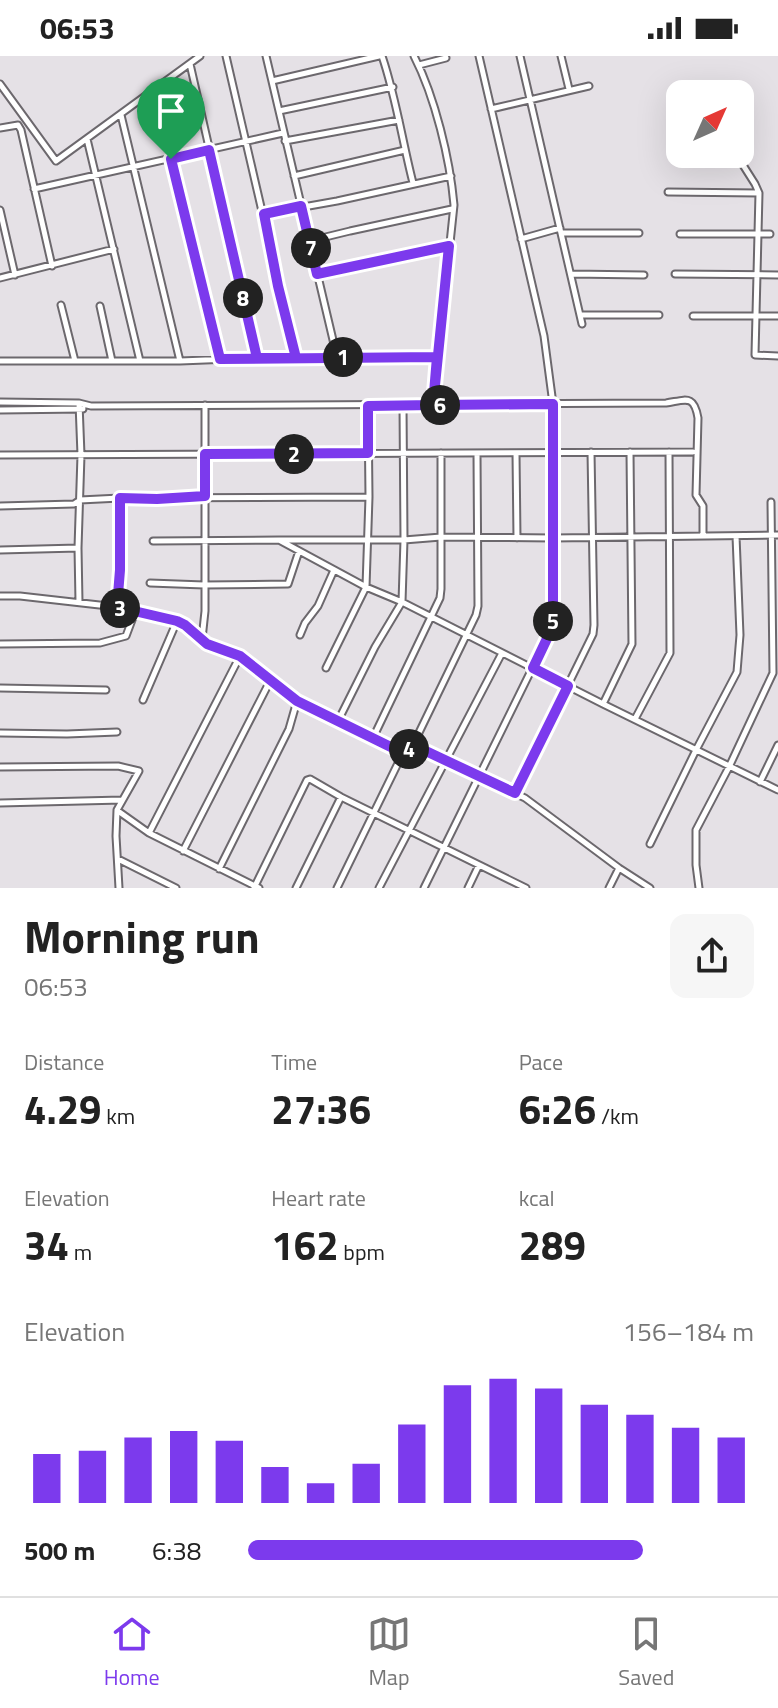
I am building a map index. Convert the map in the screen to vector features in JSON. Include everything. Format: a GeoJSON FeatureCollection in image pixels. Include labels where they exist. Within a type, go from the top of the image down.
{"type":"FeatureCollection","features":[{"type":"Feature","properties":{"kind":"street"},"geometry":{"type":"LineString","coordinates":[[0,84],[56,161],[200,56]]}},
{"type":"Feature","properties":{"kind":"street"},"geometry":{"type":"LineString","coordinates":[[226,56],[296,358]]}},
{"type":"Feature","properties":{"kind":"street"},"geometry":{"type":"LineString","coordinates":[[267,56],[337,357]]}},
{"type":"Feature","properties":{"kind":"street"},"geometry":{"type":"LineString","coordinates":[[272,81],[381,56],[393,87],[413,183]]}},
{"type":"Feature","properties":{"kind":"street"},"geometry":{"type":"LineString","coordinates":[[414,56],[439,125],[451,176],[453,209],[433,405]]}},
{"type":"Feature","properties":{"kind":"street"},"geometry":{"type":"LineString","coordinates":[[424,888],[553,626],[553,404],[544,336],[479,56]]}},
{"type":"Feature","properties":{"kind":"street"},"geometry":{"type":"LineString","coordinates":[[520,56],[582,324]]}},
{"type":"Feature","properties":{"kind":"street"},"geometry":{"type":"LineString","coordinates":[[561,56],[569,89]]}},
{"type":"Feature","properties":{"kind":"street"},"geometry":{"type":"LineString","coordinates":[[419,65],[446,58]]}},
{"type":"Feature","properties":{"kind":"street"},"geometry":{"type":"LineString","coordinates":[[190,64],[257,358]]}},
{"type":"Feature","properties":{"kind":"street"},"geometry":{"type":"LineString","coordinates":[[491,109],[589,86]]}},
{"type":"Feature","properties":{"kind":"street"},"geometry":{"type":"LineString","coordinates":[[279,111],[393,87]]}},
{"type":"Feature","properties":{"kind":"street"},"geometry":{"type":"LineString","coordinates":[[157,88],[171,159],[220,359]]}},
{"type":"Feature","properties":{"kind":"street"},"geometry":{"type":"LineString","coordinates":[[121,115],[180,361]]}},
{"type":"Feature","properties":{"kind":"street"},"geometry":{"type":"LineString","coordinates":[[285,141],[399,120]]}},
{"type":"Feature","properties":{"kind":"street"},"geometry":{"type":"LineString","coordinates":[[0,128],[18,125],[52,266]]}},
{"type":"Feature","properties":{"kind":"street"},"geometry":{"type":"LineString","coordinates":[[34,189],[283,133]]}},
{"type":"Feature","properties":{"kind":"street"},"geometry":{"type":"LineString","coordinates":[[87,139],[140,361]]}},
{"type":"Feature","properties":{"kind":"street"},"geometry":{"type":"LineString","coordinates":[[294,176],[405,150]]}},
{"type":"Feature","properties":{"kind":"street"},"geometry":{"type":"LineString","coordinates":[[744,168],[759,193],[755,355],[778,356]]}},
{"type":"Feature","properties":{"kind":"street"},"geometry":{"type":"LineString","coordinates":[[264,214],[451,176]]}},
{"type":"Feature","properties":{"kind":"street"},"geometry":{"type":"LineString","coordinates":[[668,192],[759,193]]}},
{"type":"Feature","properties":{"kind":"street"},"geometry":{"type":"LineString","coordinates":[[309,241],[453,209]]}},
{"type":"Feature","properties":{"kind":"street"},"geometry":{"type":"LineString","coordinates":[[0,210],[15,275]]}},
{"type":"Feature","properties":{"kind":"street"},"geometry":{"type":"LineString","coordinates":[[521,239],[561,230],[639,233]]}},
{"type":"Feature","properties":{"kind":"street"},"geometry":{"type":"LineString","coordinates":[[680,234],[770,234]]}},
{"type":"Feature","properties":{"kind":"street"},"geometry":{"type":"LineString","coordinates":[[317,274],[449,246]]}},
{"type":"Feature","properties":{"kind":"street"},"geometry":{"type":"LineString","coordinates":[[0,278],[114,249]]}},
{"type":"Feature","properties":{"kind":"street"},"geometry":{"type":"LineString","coordinates":[[571,274],[644,275]]}},
{"type":"Feature","properties":{"kind":"street"},"geometry":{"type":"LineString","coordinates":[[675,274],[778,275]]}},
{"type":"Feature","properties":{"kind":"street"},"geometry":{"type":"LineString","coordinates":[[61,305],[75,361]]}},
{"type":"Feature","properties":{"kind":"street"},"geometry":{"type":"LineString","coordinates":[[100,306],[112,361]]}},
{"type":"Feature","properties":{"kind":"street"},"geometry":{"type":"LineString","coordinates":[[580,315],[659,315]]}},
{"type":"Feature","properties":{"kind":"street"},"geometry":{"type":"LineString","coordinates":[[693,316],[778,316]]}},
{"type":"Feature","properties":{"kind":"street"},"geometry":{"type":"LineString","coordinates":[[0,361],[437,357]]}},
{"type":"Feature","properties":{"kind":"street"},"geometry":{"type":"LineString","coordinates":[[0,402],[79,403],[91,406],[368,406],[693,401],[699,433],[696,495],[703,506],[703,536]]}},
{"type":"Feature","properties":{"kind":"street"},"geometry":{"type":"LineString","coordinates":[[79,403],[79,602]]}},
{"type":"Feature","properties":{"kind":"street"},"geometry":{"type":"LineString","coordinates":[[202,640],[205,611],[205,404]]}},
{"type":"Feature","properties":{"kind":"street"},"geometry":{"type":"LineString","coordinates":[[338,721],[375,647],[402,602],[403,405]]}},
{"type":"Feature","properties":{"kind":"street"},"geometry":{"type":"LineString","coordinates":[[0,410],[80,410],[91,406]]}},
{"type":"Feature","properties":{"kind":"street"},"geometry":{"type":"LineString","coordinates":[[326,668],[366,587],[368,406]]}},
{"type":"Feature","properties":{"kind":"street"},"geometry":{"type":"LineString","coordinates":[[515,793],[593,634],[591,452]]}},
{"type":"Feature","properties":{"kind":"street"},"geometry":{"type":"LineString","coordinates":[[603,704],[632,644],[630,452]]}},
{"type":"Feature","properties":{"kind":"street"},"geometry":{"type":"LineString","coordinates":[[635,719],[670,653],[669,452]]}},
{"type":"Feature","properties":{"kind":"street"},"geometry":{"type":"LineString","coordinates":[[0,455],[693,452]]}},
{"type":"Feature","properties":{"kind":"street"},"geometry":{"type":"LineString","coordinates":[[373,738],[440,598],[441,453]]}},
{"type":"Feature","properties":{"kind":"street"},"geometry":{"type":"LineString","coordinates":[[337,888],[403,753],[413,745],[476,615],[477,453]]}},
{"type":"Feature","properties":{"kind":"street"},"geometry":{"type":"LineString","coordinates":[[516,453],[517,538]]}},
{"type":"Feature","properties":{"kind":"street"},"geometry":{"type":"LineString","coordinates":[[0,506],[74,504],[80,500],[120,498],[369,497]]}},
{"type":"Feature","properties":{"kind":"street"},"geometry":{"type":"LineString","coordinates":[[117,607],[120,498]]}},
{"type":"Feature","properties":{"kind":"street"},"geometry":{"type":"LineString","coordinates":[[699,888],[696,830],[773,673],[775,535],[771,502]]}},
{"type":"Feature","properties":{"kind":"street"},"geometry":{"type":"LineString","coordinates":[[153,541],[775,535]]}},
{"type":"Feature","properties":{"kind":"street"},"geometry":{"type":"LineString","coordinates":[[650,844],[737,672],[740,635],[736,536]]}},
{"type":"Feature","properties":{"kind":"street"},"geometry":{"type":"LineString","coordinates":[[279,540],[366,587],[402,602],[778,790]]}},
{"type":"Feature","properties":{"kind":"street"},"geometry":{"type":"LineString","coordinates":[[0,550],[78,548]]}},
{"type":"Feature","properties":{"kind":"street"},"geometry":{"type":"LineString","coordinates":[[150,583],[288,584],[299,551]]}},
{"type":"Feature","properties":{"kind":"street"},"geometry":{"type":"LineString","coordinates":[[300,635],[318,606],[334,570]]}},
{"type":"Feature","properties":{"kind":"street"},"geometry":{"type":"LineString","coordinates":[[0,596],[117,607],[177,621],[207,644],[240,656],[297,701],[403,753]]}},
{"type":"Feature","properties":{"kind":"street"},"geometry":{"type":"LineString","coordinates":[[0,644],[100,643],[126,636],[135,612]]}},
{"type":"Feature","properties":{"kind":"street"},"geometry":{"type":"LineString","coordinates":[[143,700],[177,621]]}},
{"type":"Feature","properties":{"kind":"street"},"geometry":{"type":"LineString","coordinates":[[379,888],[502,653]]}},
{"type":"Feature","properties":{"kind":"street"},"geometry":{"type":"LineString","coordinates":[[149,833],[240,656]]}},
{"type":"Feature","properties":{"kind":"street"},"geometry":{"type":"LineString","coordinates":[[183,851],[270,681]]}},
{"type":"Feature","properties":{"kind":"street"},"geometry":{"type":"LineString","coordinates":[[0,688],[106,690]]}},
{"type":"Feature","properties":{"kind":"street"},"geometry":{"type":"LineString","coordinates":[[219,869],[289,729],[297,701]]}},
{"type":"Feature","properties":{"kind":"street"},"geometry":{"type":"LineString","coordinates":[[0,733],[117,732]]}},
{"type":"Feature","properties":{"kind":"street"},"geometry":{"type":"LineString","coordinates":[[413,745],[515,793],[647,887]]}},
{"type":"Feature","properties":{"kind":"street"},"geometry":{"type":"LineString","coordinates":[[760,782],[778,745]]}},
{"type":"Feature","properties":{"kind":"street"},"geometry":{"type":"LineString","coordinates":[[0,767],[118,766],[139,771],[117,810],[119,888]]}},
{"type":"Feature","properties":{"kind":"street"},"geometry":{"type":"LineString","coordinates":[[117,810],[149,833],[256,887],[310,779],[526,888]]}},
{"type":"Feature","properties":{"kind":"street"},"geometry":{"type":"LineString","coordinates":[[296,888],[341,797]]}},
{"type":"Feature","properties":{"kind":"street"},"geometry":{"type":"LineString","coordinates":[[0,803],[122,800]]}},
{"type":"Feature","properties":{"kind":"street"},"geometry":{"type":"LineString","coordinates":[[118,859],[176,888]]}},
{"type":"Feature","properties":{"kind":"street"},"geometry":{"type":"LineString","coordinates":[[468,888],[479,865]]}},
{"type":"Feature","properties":{"kind":"street"},"geometry":{"type":"LineString","coordinates":[[609,888],[619,868]]}},
{"type":"Feature","properties":{"kind":"street"},"geometry":{"type":"LineString","coordinates":[[510,888],[513,881]]}},
{"type":"Feature","properties":{"kind":"route"},"geometry":{"type":"LineString","coordinates":[[171,159],[209,150],[257,358],[296,358],[264,214],[301,206],[317,274],[449,246],[433,405],[553,404],[553,626],[533,668],[568,686],[515,793],[413,745],[403,753],[297,701],[240,656],[207,644],[177,621],[117,607],[120,498],[205,496],[205,454],[368,453],[368,406],[433,405],[437,357],[220,359],[171,159]]}}]}
